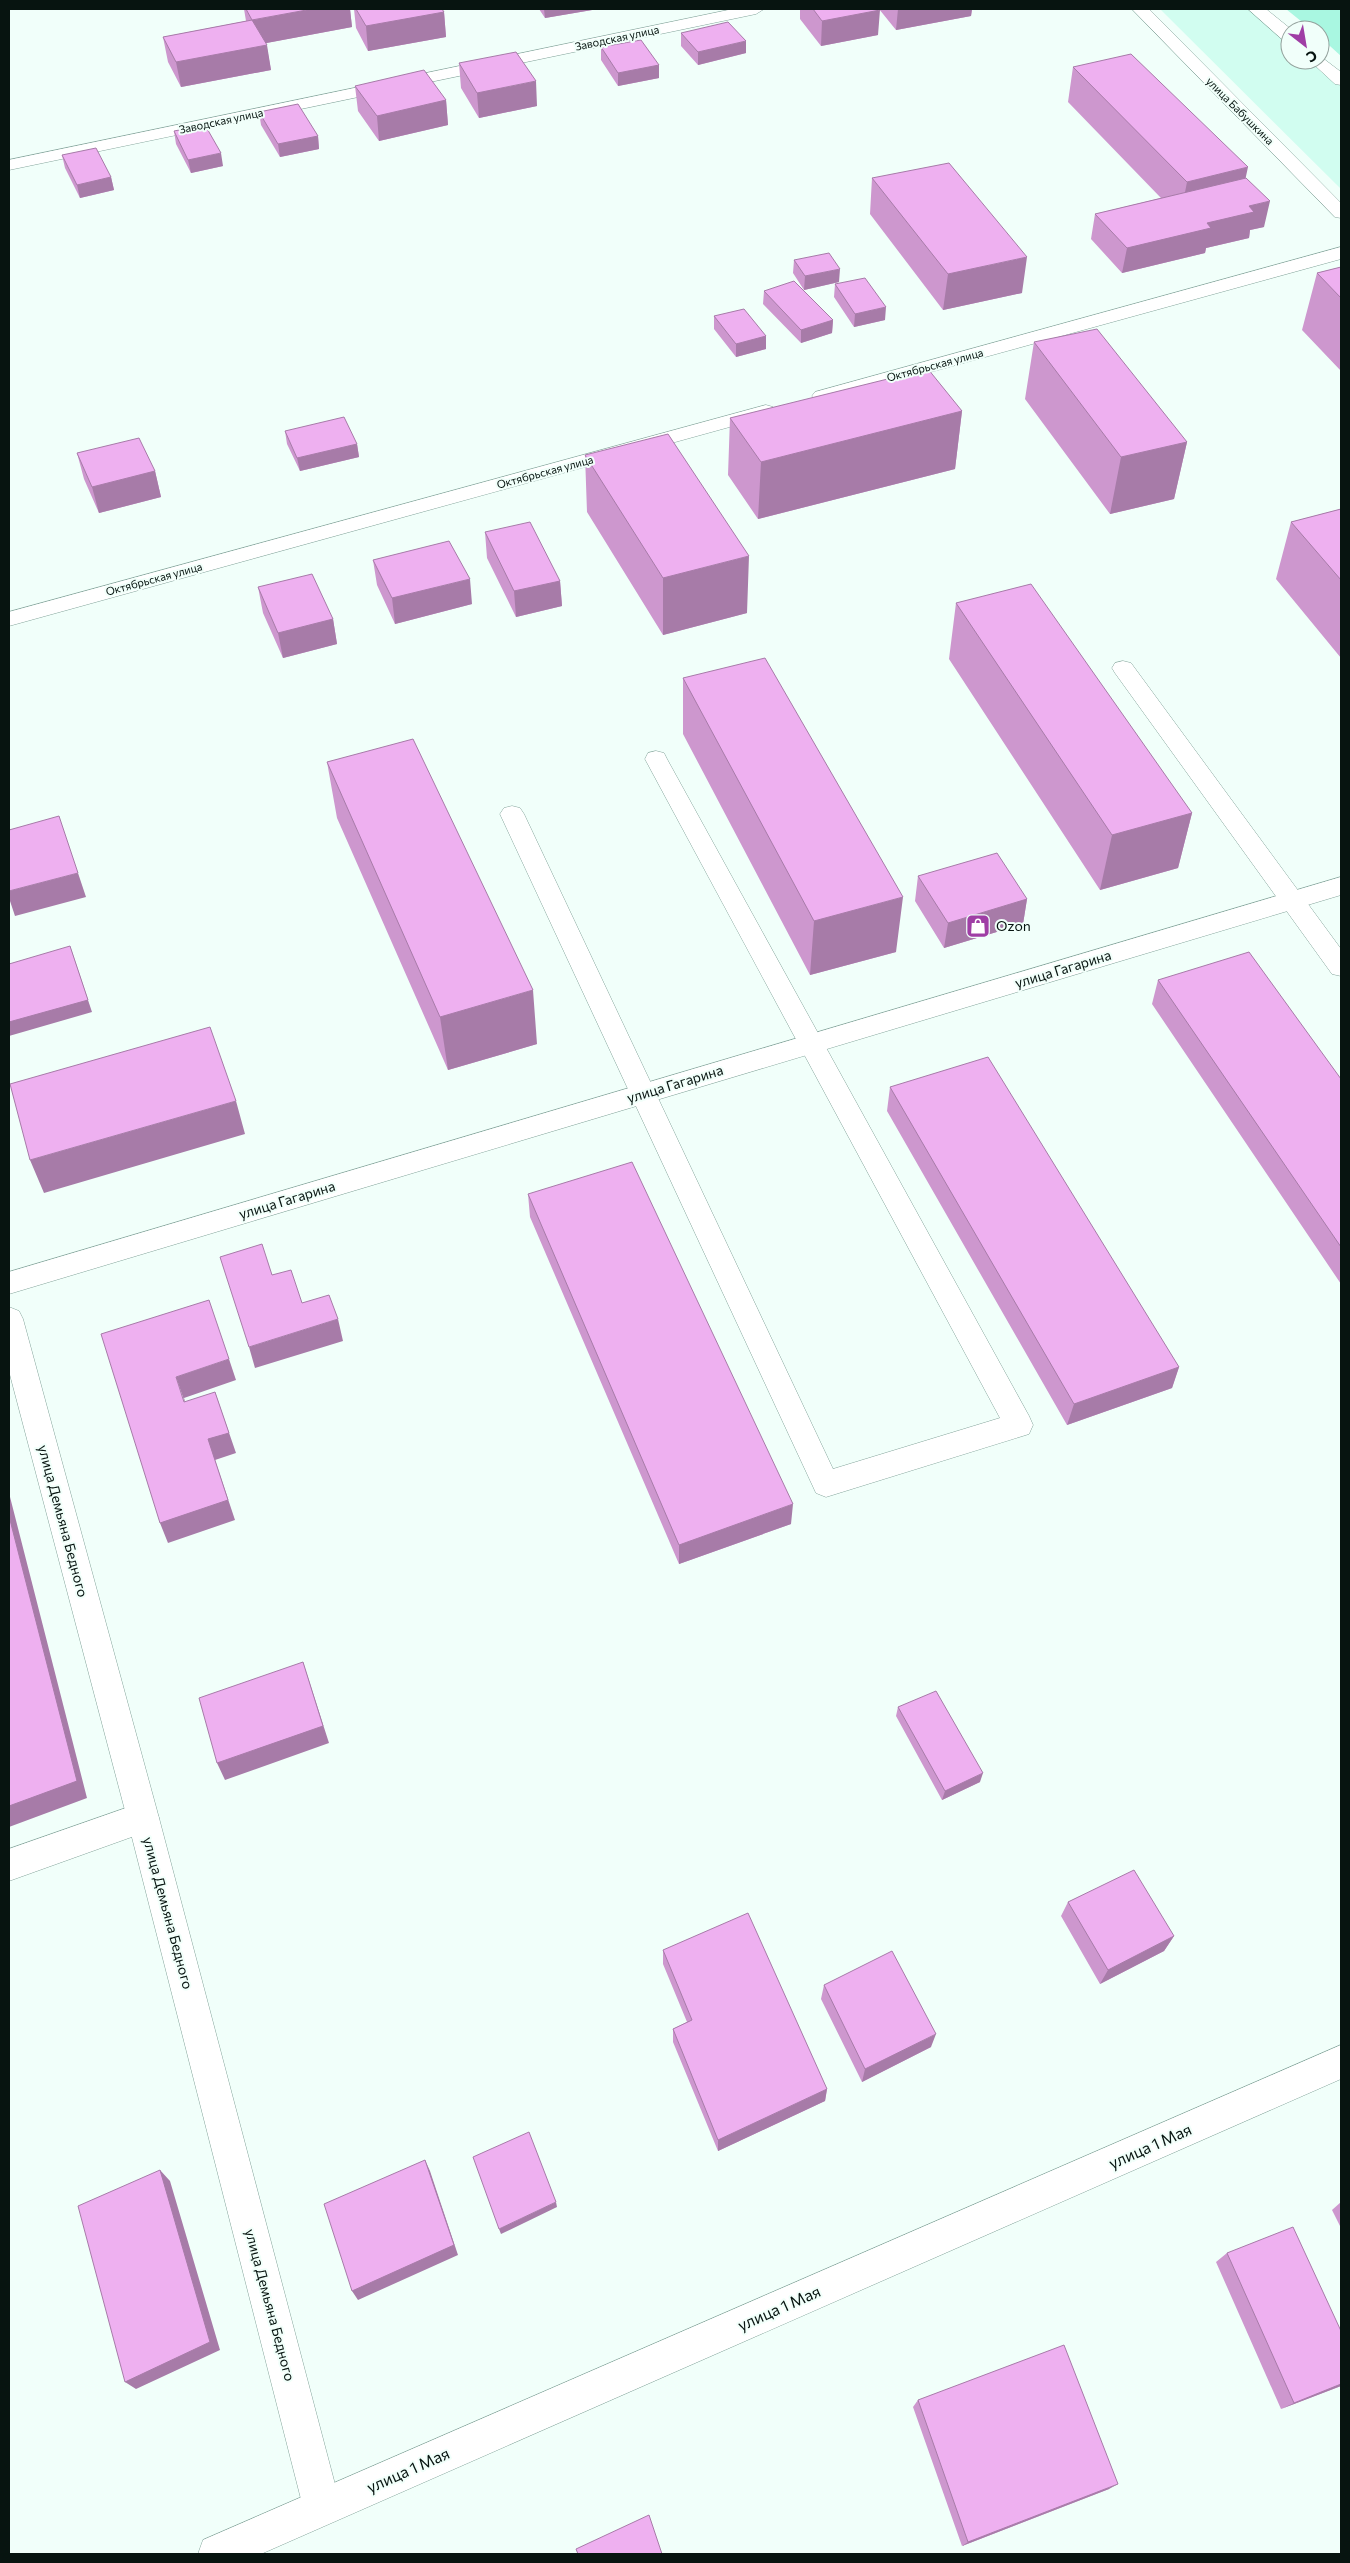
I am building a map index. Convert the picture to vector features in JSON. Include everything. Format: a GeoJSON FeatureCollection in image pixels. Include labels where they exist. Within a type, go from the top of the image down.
{"type":"FeatureCollection","features":[{"type":"Feature","properties":{"kind":"street","name":"Заводская улица"},"geometry":{"type":"LineString","coordinates":[[9,165],[756,9]]}},
{"type":"Feature","properties":{"kind":"street","name":"улица Бабушкина"},"geometry":{"type":"LineString","coordinates":[[1140,9],[1341,213]]}},
{"type":"Feature","properties":{"kind":"street"},"geometry":{"type":"LineString","coordinates":[[1256,9],[1280,29]]}},
{"type":"Feature","properties":{"kind":"street"},"geometry":{"type":"LineString","coordinates":[[1329,70],[1341,80]]}},
{"type":"Feature","properties":{"kind":"street","name":"Октябрьская улица"},"geometry":{"type":"LineString","coordinates":[[9,619],[1341,253]]}},
{"type":"Feature","properties":{"kind":"street"},"geometry":{"type":"LineString","coordinates":[[1123,668],[1341,967]]}},
{"type":"Feature","properties":{"kind":"street"},"geometry":{"type":"LineString","coordinates":[[512,814],[826,1484],[1019,1425],[656,759]]}},
{"type":"Feature","properties":{"kind":"street","name":"улица Гагарина"},"geometry":{"type":"LineString","coordinates":[[9,1284],[1341,886]]}},
{"type":"Feature","properties":{"kind":"street","name":"улица Демьяна Бедного"},"geometry":{"type":"LineString","coordinates":[[9,1320],[143,1818],[322,2507]]}},
{"type":"Feature","properties":{"kind":"street"},"geometry":{"type":"LineString","coordinates":[[9,1865],[143,1818]]}},
{"type":"Feature","properties":{"kind":"street","name":"улица 1 Мая"},"geometry":{"type":"LineString","coordinates":[[223,2553],[322,2507],[1341,2062]]}},
{"type":"Feature","properties":{"kind":"shaded area"},"geometry":{"type":"Polygon","coordinates":[[[1160,9],[1266,9],[1280,21],[1280,70],[1330,70],[1330,64],[1341,73],[1341,189],[1160,9]]]}},
{"type":"Feature","properties":{"kind":"green space"},"geometry":{"type":"Polygon","coordinates":[[[1286,9],[1341,9],[1341,56],[1330,46],[1330,20],[1300,20],[1286,9]]]}},
{"type":"Feature","properties":{"kind":"building"},"geometry":{"type":"Polygon","coordinates":[[[246,9],[312,9],[252,20],[246,9]]]}},
{"type":"Feature","properties":{"kind":"building"},"geometry":{"type":"Polygon","coordinates":[[[356,9],[442,9],[444,12],[366,26],[356,9]]]}},
{"type":"Feature","properties":{"kind":"building"},"geometry":{"type":"Polygon","coordinates":[[[813,9],[878,9],[880,10],[822,21],[813,9]]]}},
{"type":"Feature","properties":{"kind":"building"},"geometry":{"type":"Polygon","coordinates":[[[252,20],[267,45],[176,62],[163,37],[252,20]]]}},
{"type":"Feature","properties":{"kind":"building"},"geometry":{"type":"Polygon","coordinates":[[[728,22],[746,41],[698,52],[681,33],[728,22]]]}},
{"type":"Feature","properties":{"kind":"building"},"geometry":{"type":"Polygon","coordinates":[[[641,40],[659,65],[618,73],[601,47],[641,40]]]}},
{"type":"Feature","properties":{"kind":"building"},"geometry":{"type":"Polygon","coordinates":[[[516,52],[536,81],[477,93],[459,63],[516,52]]]}},
{"type":"Feature","properties":{"kind":"building"},"geometry":{"type":"Polygon","coordinates":[[[1131,54],[1248,167],[1187,182],[1073,67],[1131,54]]]}},
{"type":"Feature","properties":{"kind":"building"},"geometry":{"type":"Polygon","coordinates":[[[424,70],[446,100],[377,116],[355,86],[424,70]]]}},
{"type":"Feature","properties":{"kind":"building"},"geometry":{"type":"Polygon","coordinates":[[[298,104],[318,136],[278,144],[259,112],[298,104]]]}},
{"type":"Feature","properties":{"kind":"building"},"geometry":{"type":"Polygon","coordinates":[[[205,125],[221,153],[188,160],[174,131],[205,125]]]}},
{"type":"Feature","properties":{"kind":"building"},"geometry":{"type":"Polygon","coordinates":[[[96,148],[111,177],[77,185],[62,155],[96,148]]]}},
{"type":"Feature","properties":{"kind":"building"},"geometry":{"type":"Polygon","coordinates":[[[949,163],[1027,257],[948,274],[872,178],[949,163]]]}},
{"type":"Feature","properties":{"kind":"building"},"geometry":{"type":"Polygon","coordinates":[[[1246,178],[1270,201],[1249,206],[1254,212],[1207,223],[1211,228],[1127,248],[1095,214],[1246,178]]]}},
{"type":"Feature","properties":{"kind":"building"},"geometry":{"type":"Polygon","coordinates":[[[829,253],[840,269],[805,276],[794,260],[829,253]]]}},
{"type":"Feature","properties":{"kind":"building"},"geometry":{"type":"Polygon","coordinates":[[[1341,267],[1341,298],[1317,273],[1341,267]]]}},
{"type":"Feature","properties":{"kind":"building"},"geometry":{"type":"Polygon","coordinates":[[[865,278],[886,307],[855,314],[835,284],[865,278]]]}},
{"type":"Feature","properties":{"kind":"building"},"geometry":{"type":"Polygon","coordinates":[[[794,281],[833,320],[801,330],[764,291],[794,281]]]}},
{"type":"Feature","properties":{"kind":"building"},"geometry":{"type":"Polygon","coordinates":[[[744,309],[766,336],[736,344],[714,316],[744,309]]]}},
{"type":"Feature","properties":{"kind":"building"},"geometry":{"type":"Polygon","coordinates":[[[1097,329],[1187,442],[1121,457],[1034,342],[1097,329]]]}},
{"type":"Feature","properties":{"kind":"building"},"geometry":{"type":"Polygon","coordinates":[[[928,369],[962,411],[761,462],[730,418],[928,369]]]}},
{"type":"Feature","properties":{"kind":"building"},"geometry":{"type":"Polygon","coordinates":[[[344,417],[357,444],[297,458],[285,431],[344,417]]]}},
{"type":"Feature","properties":{"kind":"building"},"geometry":{"type":"Polygon","coordinates":[[[668,434],[749,556],[663,578],[585,455],[668,434]]]}},
{"type":"Feature","properties":{"kind":"building"},"geometry":{"type":"Polygon","coordinates":[[[139,438],[155,471],[92,487],[77,453],[139,438]]]}},
{"type":"Feature","properties":{"kind":"building"},"geometry":{"type":"Polygon","coordinates":[[[1341,509],[1341,580],[1291,522],[1341,509]]]}},
{"type":"Feature","properties":{"kind":"building"},"geometry":{"type":"Polygon","coordinates":[[[530,522],[560,581],[514,591],[485,532],[530,522]]]}},
{"type":"Feature","properties":{"kind":"building"},"geometry":{"type":"Polygon","coordinates":[[[449,541],[470,579],[392,598],[373,560],[449,541]]]}},
{"type":"Feature","properties":{"kind":"building"},"geometry":{"type":"Polygon","coordinates":[[[312,574],[333,619],[278,633],[258,587],[312,574]]]}},
{"type":"Feature","properties":{"kind":"building"},"geometry":{"type":"Polygon","coordinates":[[[1031,584],[1192,813],[1112,835],[956,603],[1031,584]]]}},
{"type":"Feature","properties":{"kind":"building"},"geometry":{"type":"Polygon","coordinates":[[[765,658],[903,897],[814,921],[683,678],[765,658]]]}},
{"type":"Feature","properties":{"kind":"building"},"geometry":{"type":"Polygon","coordinates":[[[413,739],[533,990],[440,1017],[327,762],[413,739]]]}},
{"type":"Feature","properties":{"kind":"building"},"geometry":{"type":"Polygon","coordinates":[[[59,816],[78,873],[9,891],[9,830],[59,816]]]}},
{"type":"Feature","properties":{"kind":"building"},"geometry":{"type":"Polygon","coordinates":[[[997,853],[1027,899],[948,923],[918,876],[997,853]]]}},
{"type":"Feature","properties":{"kind":"building"},"geometry":{"type":"Polygon","coordinates":[[[70,946],[88,1000],[9,1022],[9,964],[70,946]]]}},
{"type":"Feature","properties":{"kind":"building"},"geometry":{"type":"Polygon","coordinates":[[[1249,952],[1341,1079],[1341,1247],[1158,980],[1249,952]]]}},
{"type":"Feature","properties":{"kind":"building"},"geometry":{"type":"Polygon","coordinates":[[[210,1027],[236,1101],[30,1160],[10,1084],[210,1027]]]}},
{"type":"Feature","properties":{"kind":"building"},"geometry":{"type":"Polygon","coordinates":[[[988,1057],[1179,1367],[1074,1404],[890,1087],[988,1057]]]}},
{"type":"Feature","properties":{"kind":"building"},"geometry":{"type":"Polygon","coordinates":[[[632,1162],[793,1504],[679,1545],[528,1194],[632,1162]]]}},
{"type":"Feature","properties":{"kind":"building"},"geometry":{"type":"Polygon","coordinates":[[[262,1244],[272,1275],[291,1270],[302,1303],[329,1295],[338,1319],[249,1347],[220,1257],[262,1244]]]}},
{"type":"Feature","properties":{"kind":"building"},"geometry":{"type":"Polygon","coordinates":[[[209,1300],[229,1359],[176,1377],[184,1402],[215,1392],[229,1433],[208,1439],[228,1500],[160,1523],[101,1334],[209,1300]]]}},
{"type":"Feature","properties":{"kind":"building"},"geometry":{"type":"Polygon","coordinates":[[[9,1516],[77,1781],[9,1806],[9,1516]]]}},
{"type":"Feature","properties":{"kind":"building"},"geometry":{"type":"Polygon","coordinates":[[[303,1662],[323,1726],[217,1763],[199,1698],[303,1662]]]}},
{"type":"Feature","properties":{"kind":"building"},"geometry":{"type":"Polygon","coordinates":[[[936,1691],[983,1773],[945,1791],[898,1707],[936,1691]]]}},
{"type":"Feature","properties":{"kind":"building"},"geometry":{"type":"Polygon","coordinates":[[[1134,1870],[1174,1936],[1108,1970],[1068,1902],[1134,1870]]]}},
{"type":"Feature","properties":{"kind":"building"},"geometry":{"type":"Polygon","coordinates":[[[748,1913],[827,2089],[718,2140],[673,2029],[692,2020],[663,1950],[748,1913]]]}},
{"type":"Feature","properties":{"kind":"building"},"geometry":{"type":"Polygon","coordinates":[[[892,1951],[936,2034],[865,2069],[824,1985],[892,1951]]]}},
{"type":"Feature","properties":{"kind":"building"},"geometry":{"type":"Polygon","coordinates":[[[529,2132],[556,2202],[499,2229],[473,2157],[529,2132]]]}},
{"type":"Feature","properties":{"kind":"building"},"geometry":{"type":"Polygon","coordinates":[[[425,2160],[454,2245],[352,2291],[324,2204],[425,2160]]]}},
{"type":"Feature","properties":{"kind":"building"},"geometry":{"type":"Polygon","coordinates":[[[160,2170],[210,2342],[125,2382],[78,2206],[160,2170]]]}},
{"type":"Feature","properties":{"kind":"building"},"geometry":{"type":"Polygon","coordinates":[[[1293,2227],[1341,2331],[1341,2384],[1294,2403],[1227,2253],[1293,2227]]]}},
{"type":"Feature","properties":{"kind":"building"},"geometry":{"type":"Polygon","coordinates":[[[1064,2345],[1118,2484],[968,2542],[918,2400],[1064,2345]]]}},
{"type":"Feature","properties":{"kind":"building"},"geometry":{"type":"Polygon","coordinates":[[[649,2515],[662,2554],[578,2554],[576,2549],[649,2515]]]}},
{"type":"Feature","properties":{"kind":"place","name":"Ozon"},"geometry":{"type":"Point","coordinates":[978,926]}}]}
